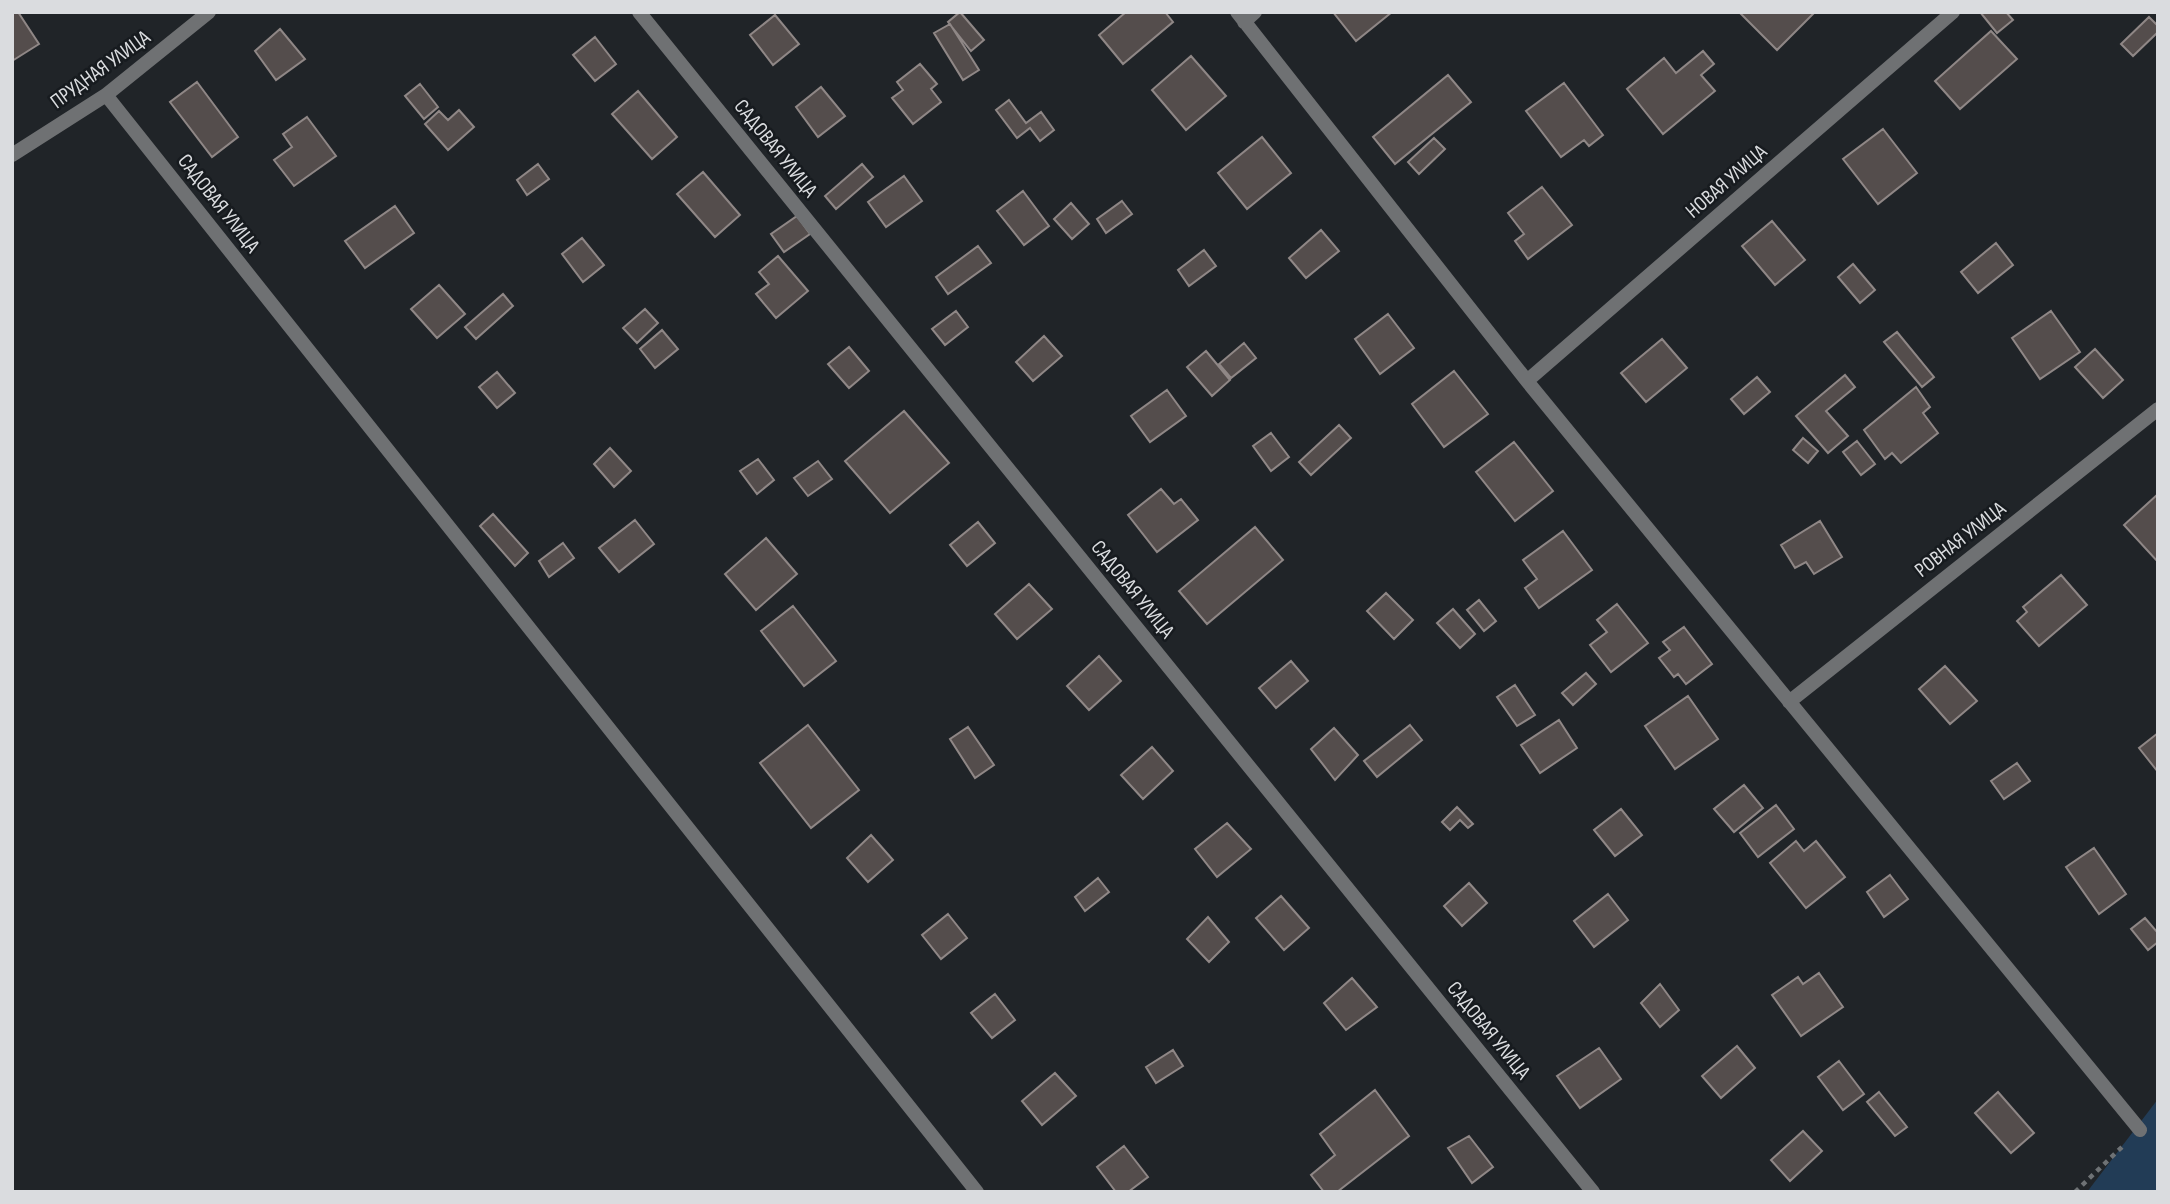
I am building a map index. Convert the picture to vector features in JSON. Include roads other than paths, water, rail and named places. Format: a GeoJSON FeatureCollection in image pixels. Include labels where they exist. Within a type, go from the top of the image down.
{"type":"FeatureCollection","features":[{"type":"Feature","properties":{"kind":"street","name":"ПРУДНАЯ УЛИЦА"},"geometry":{"type":"LineString","coordinates":[[12,155],[106,95],[209,12]]}},
{"type":"Feature","properties":{"kind":"street","name":"САДОВАЯ УЛИЦА"},"geometry":{"type":"LineString","coordinates":[[639,12],[1593,1192]]}},
{"type":"Feature","properties":{"kind":"street","name":"НОВАЯ УЛИЦА"},"geometry":{"type":"LineString","coordinates":[[1527,381],[1952,12]]}},
{"type":"Feature","properties":{"kind":"street"},"geometry":{"type":"LineString","coordinates":[[1245,15],[1527,381],[2140,1130]]}},
{"type":"Feature","properties":{"kind":"street","name":"САДОВАЯ УЛИЦА"},"geometry":{"type":"LineString","coordinates":[[106,95],[977,1192]]}},
{"type":"Feature","properties":{"kind":"street","name":"РОВНАЯ УЛИЦА"},"geometry":{"type":"LineString","coordinates":[[1789,702],[2158,409]]}}]}
